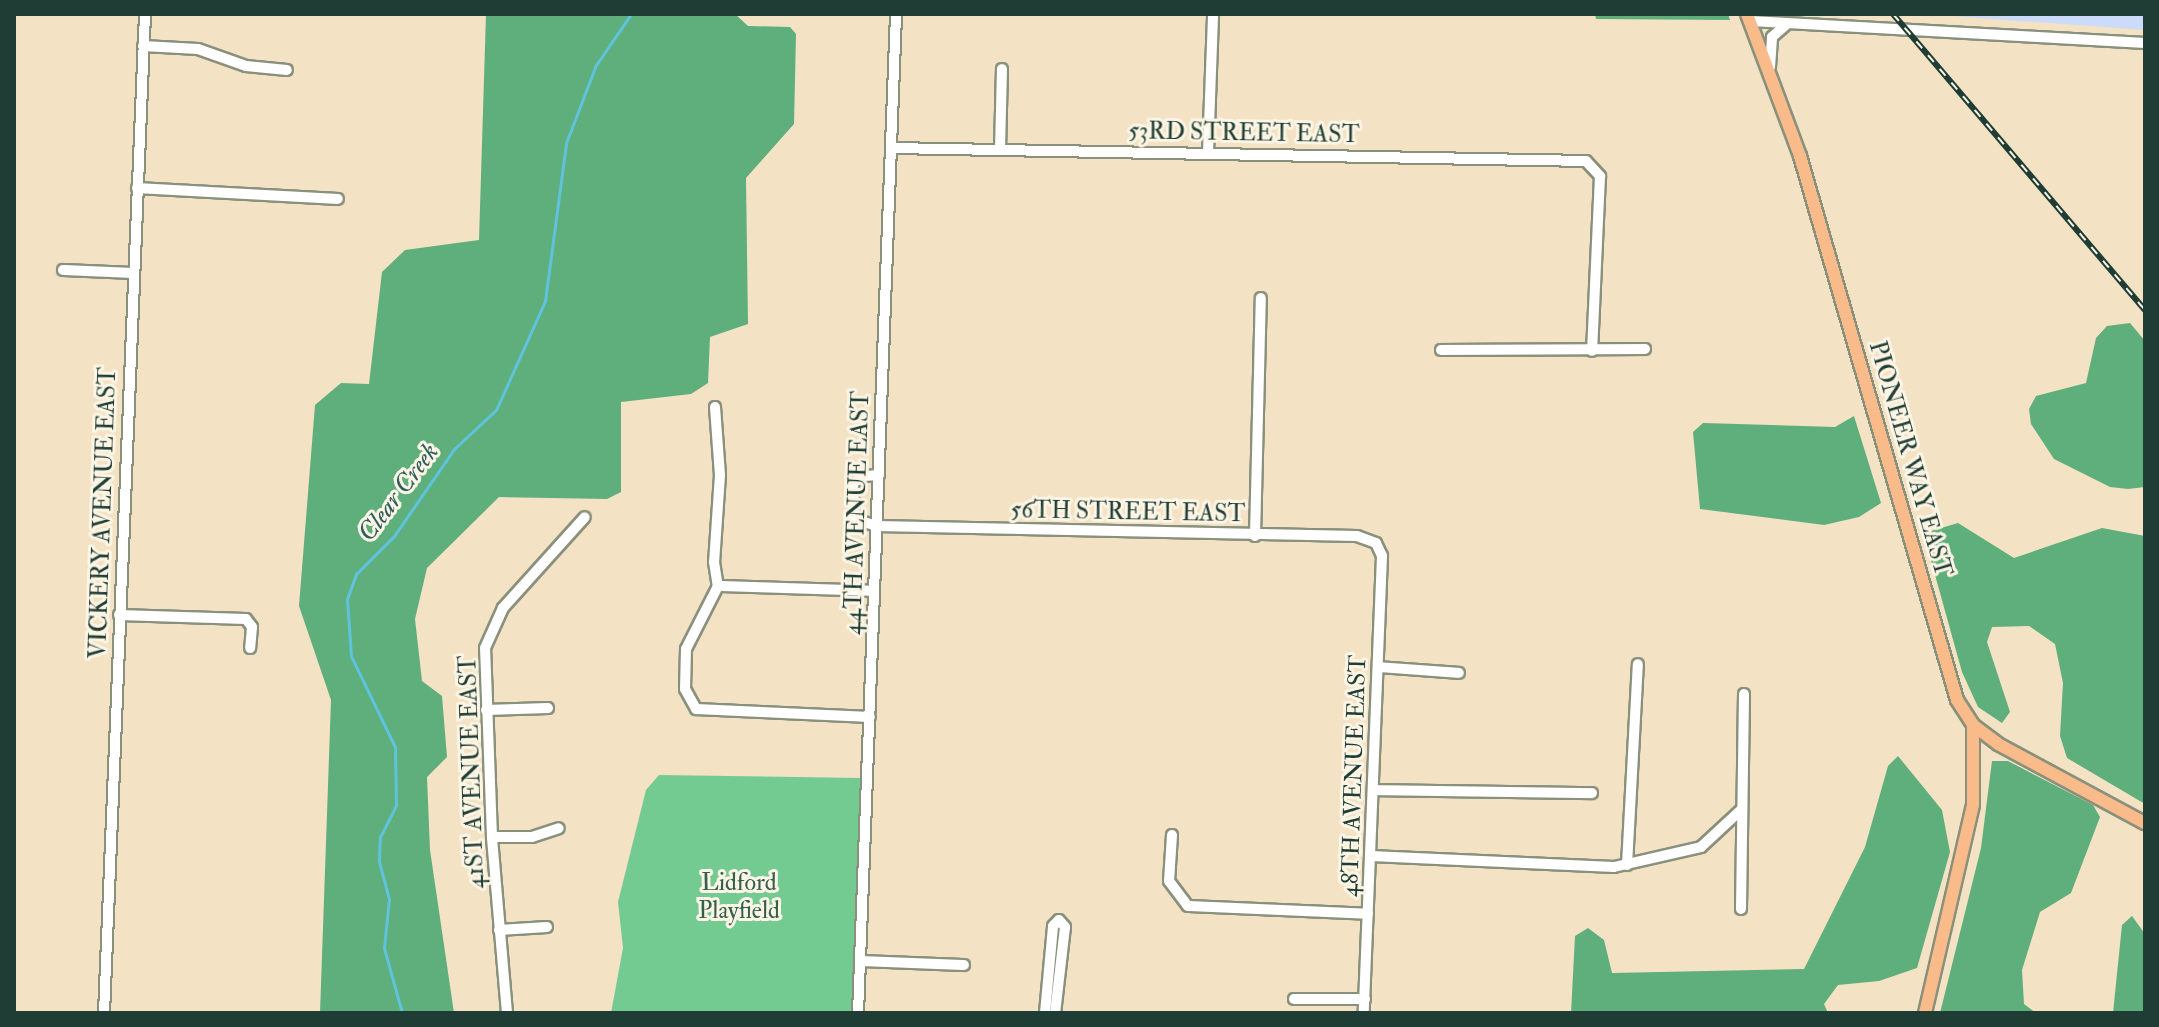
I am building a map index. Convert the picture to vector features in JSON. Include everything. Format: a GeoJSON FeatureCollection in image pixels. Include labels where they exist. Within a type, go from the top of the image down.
{"type":"FeatureCollection","features":[{"type":"Feature","properties":{"kind":"main road","name":"PIONEER WAY EAST"},"geometry":{"type":"LineString","coordinates":[[1749,18],[1770,67],[1949,680],[1973,725],[1998,744],[2145,823]]}},
{"type":"Feature","properties":{"kind":"main road"},"geometry":{"type":"LineString","coordinates":[[1925,1013],[1971,817],[1973,725]]}},
{"type":"Feature","properties":{"kind":"street","name":"VICKERY AVENUE EAST"},"geometry":{"type":"LineString","coordinates":[[104,1013],[145,14]]}},
{"type":"Feature","properties":{"kind":"street","name":"44TH AVENUE EAST"},"geometry":{"type":"LineString","coordinates":[[858,1013],[896,14]]}},
{"type":"Feature","properties":{"kind":"street"},"geometry":{"type":"LineString","coordinates":[[1208,153],[1213,14]]}},
{"type":"Feature","properties":{"kind":"street"},"geometry":{"type":"LineString","coordinates":[[1749,18],[2145,43]]}},
{"type":"Feature","properties":{"kind":"street"},"geometry":{"type":"LineString","coordinates":[[1770,67],[1772,37],[1792,23]]}},
{"type":"Feature","properties":{"kind":"street"},"geometry":{"type":"LineString","coordinates":[[143,46],[198,49],[246,66],[287,70]]}},
{"type":"Feature","properties":{"kind":"street"},"geometry":{"type":"LineString","coordinates":[[1000,150],[1002,69]]}},
{"type":"Feature","properties":{"kind":"street","name":"53RD STREET EAST"},"geometry":{"type":"LineString","coordinates":[[891,148],[1586,161],[1595,166],[1600,176],[1592,351]]}},
{"type":"Feature","properties":{"kind":"street"},"geometry":{"type":"LineString","coordinates":[[137,188],[338,199]]}},
{"type":"Feature","properties":{"kind":"street"},"geometry":{"type":"LineString","coordinates":[[63,270],[134,273]]}},
{"type":"Feature","properties":{"kind":"street"},"geometry":{"type":"LineString","coordinates":[[1255,536],[1261,298]]}},
{"type":"Feature","properties":{"kind":"street"},"geometry":{"type":"LineString","coordinates":[[1441,350],[1645,349]]}},
{"type":"Feature","properties":{"kind":"street"},"geometry":{"type":"LineString","coordinates":[[715,407],[720,475],[714,562],[718,586],[686,649],[685,689],[691,704],[714,713],[870,717]]}},
{"type":"Feature","properties":{"kind":"street"},"geometry":{"type":"LineString","coordinates":[[877,526],[852,516],[853,483],[879,475]]}},
{"type":"Feature","properties":{"kind":"street","name":"41ST AVENUE EAST"},"geometry":{"type":"LineString","coordinates":[[507,1013],[492,837],[485,648],[491,626],[585,517]]}},
{"type":"Feature","properties":{"kind":"street","name":"56TH STREET EAST"},"geometry":{"type":"LineString","coordinates":[[877,526],[1357,536],[1376,543]]}},
{"type":"Feature","properties":{"kind":"street","name":"48TH AVENUE EAST"},"geometry":{"type":"LineString","coordinates":[[1364,1013],[1382,556],[1376,543]]}},
{"type":"Feature","properties":{"kind":"street"},"geometry":{"type":"LineString","coordinates":[[718,586],[874,591]]}},
{"type":"Feature","properties":{"kind":"street"},"geometry":{"type":"LineString","coordinates":[[119,615],[246,619],[252,627],[250,648]]}},
{"type":"Feature","properties":{"kind":"street"},"geometry":{"type":"LineString","coordinates":[[1627,865],[1638,664]]}},
{"type":"Feature","properties":{"kind":"street"},"geometry":{"type":"LineString","coordinates":[[1378,667],[1459,673]]}},
{"type":"Feature","properties":{"kind":"street"},"geometry":{"type":"LineString","coordinates":[[1741,909],[1744,694]]}},
{"type":"Feature","properties":{"kind":"street"},"geometry":{"type":"LineString","coordinates":[[486,710],[548,708]]}},
{"type":"Feature","properties":{"kind":"street"},"geometry":{"type":"LineString","coordinates":[[1373,790],[1592,793]]}},
{"type":"Feature","properties":{"kind":"street"},"geometry":{"type":"LineString","coordinates":[[1371,856],[1627,865],[1701,847],[1742,809]]}},
{"type":"Feature","properties":{"kind":"street"},"geometry":{"type":"LineString","coordinates":[[492,837],[532,837],[559,828]]}},
{"type":"Feature","properties":{"kind":"street"},"geometry":{"type":"LineString","coordinates":[[1172,835],[1168,879],[1188,906],[1368,914]]}},
{"type":"Feature","properties":{"kind":"street"},"geometry":{"type":"LineString","coordinates":[[1045,1013],[1053,926],[1059,920],[1065,927],[1055,1013]]}},
{"type":"Feature","properties":{"kind":"street"},"geometry":{"type":"LineString","coordinates":[[499,930],[547,927]]}},
{"type":"Feature","properties":{"kind":"street"},"geometry":{"type":"LineString","coordinates":[[860,961],[964,965]]}},
{"type":"Feature","properties":{"kind":"street"},"geometry":{"type":"LineString","coordinates":[[1294,999],[1365,999]]}},
{"type":"Feature","properties":{"kind":"shaded area"},"geometry":{"type":"Polygon","coordinates":[[[1926,14],[2145,14],[2145,30],[1926,14]]]}},
{"type":"Feature","properties":{"kind":"green space"},"geometry":{"type":"Polygon","coordinates":[[[486,14],[735,14],[748,26],[790,27],[796,34],[794,124],[746,178],[748,324],[710,337],[708,383],[691,394],[621,402],[621,492],[607,499],[499,497],[427,568],[415,619],[422,681],[442,696],[447,757],[427,777],[430,850],[454,1013],[320,1013],[331,700],[299,606],[315,405],[341,383],[369,384],[382,272],[405,250],[479,240],[486,14]]]}},
{"type":"Feature","properties":{"kind":"green space"},"geometry":{"type":"Polygon","coordinates":[[[1595,14],[1728,14],[1730,20],[1596,19],[1595,14]]]}},
{"type":"Feature","properties":{"kind":"green space"},"geometry":{"type":"Polygon","coordinates":[[[2130,323],[2145,341],[2145,487],[2128,489],[2110,487],[2054,459],[2031,424],[2029,409],[2036,396],[2086,383],[2096,338],[2107,326],[2130,323]]]}},
{"type":"Feature","properties":{"kind":"green space"},"geometry":{"type":"Polygon","coordinates":[[[1854,416],[1881,503],[1859,517],[1824,525],[1700,509],[1693,432],[1703,423],[1835,427],[1854,416]]]}},
{"type":"Feature","properties":{"kind":"green space"},"geometry":{"type":"Polygon","coordinates":[[[1958,523],[2014,558],[2102,528],[2145,536],[2145,804],[2067,758],[2060,736],[2063,683],[2055,644],[2029,626],[1992,627],[1987,642],[2010,712],[2002,723],[1978,707],[1962,672],[1925,539],[1931,531],[1958,523]]]}},
{"type":"Feature","properties":{"kind":"green space"},"geometry":{"type":"Polygon","coordinates":[[[1898,756],[1942,810],[1950,852],[1917,968],[1879,981],[1838,985],[1824,1004],[1828,1013],[1571,1013],[1575,936],[1588,928],[1604,940],[1612,973],[1804,969],[1865,847],[1888,766],[1898,756]]]}},
{"type":"Feature","properties":{"kind":"green space"},"geometry":{"type":"Polygon","coordinates":[[[1992,761],[2008,761],[2093,805],[2100,817],[2071,893],[2040,912],[2022,970],[2024,1004],[2036,1013],[1940,1013],[1981,848],[1992,761]]]}},
{"type":"Feature","properties":{"kind":"green space","name":"Lidford Playfield"},"geometry":{"type":"Polygon","coordinates":[[[659,775],[861,778],[853,1013],[611,1013],[623,948],[618,902],[646,790],[659,775]]]}},
{"type":"Feature","properties":{"kind":"green space"},"geometry":{"type":"Polygon","coordinates":[[[2132,916],[2145,934],[2145,1013],[2113,1013],[2122,925],[2132,916]]]}},
{"type":"Feature","properties":{"kind":"waterway","name":"Clear Creek"},"geometry":{"type":"LineString","coordinates":[[402,1013],[384,948],[389,899],[379,861],[380,837],[396,805],[395,747],[351,656],[347,599],[356,574],[394,536],[454,449],[496,410],[545,301],[566,143],[596,65],[631,14]]}},
{"type":"Feature","properties":{"kind":"railway"},"geometry":{"type":"LineString","coordinates":[[1893,14],[2145,310]]}}]}
